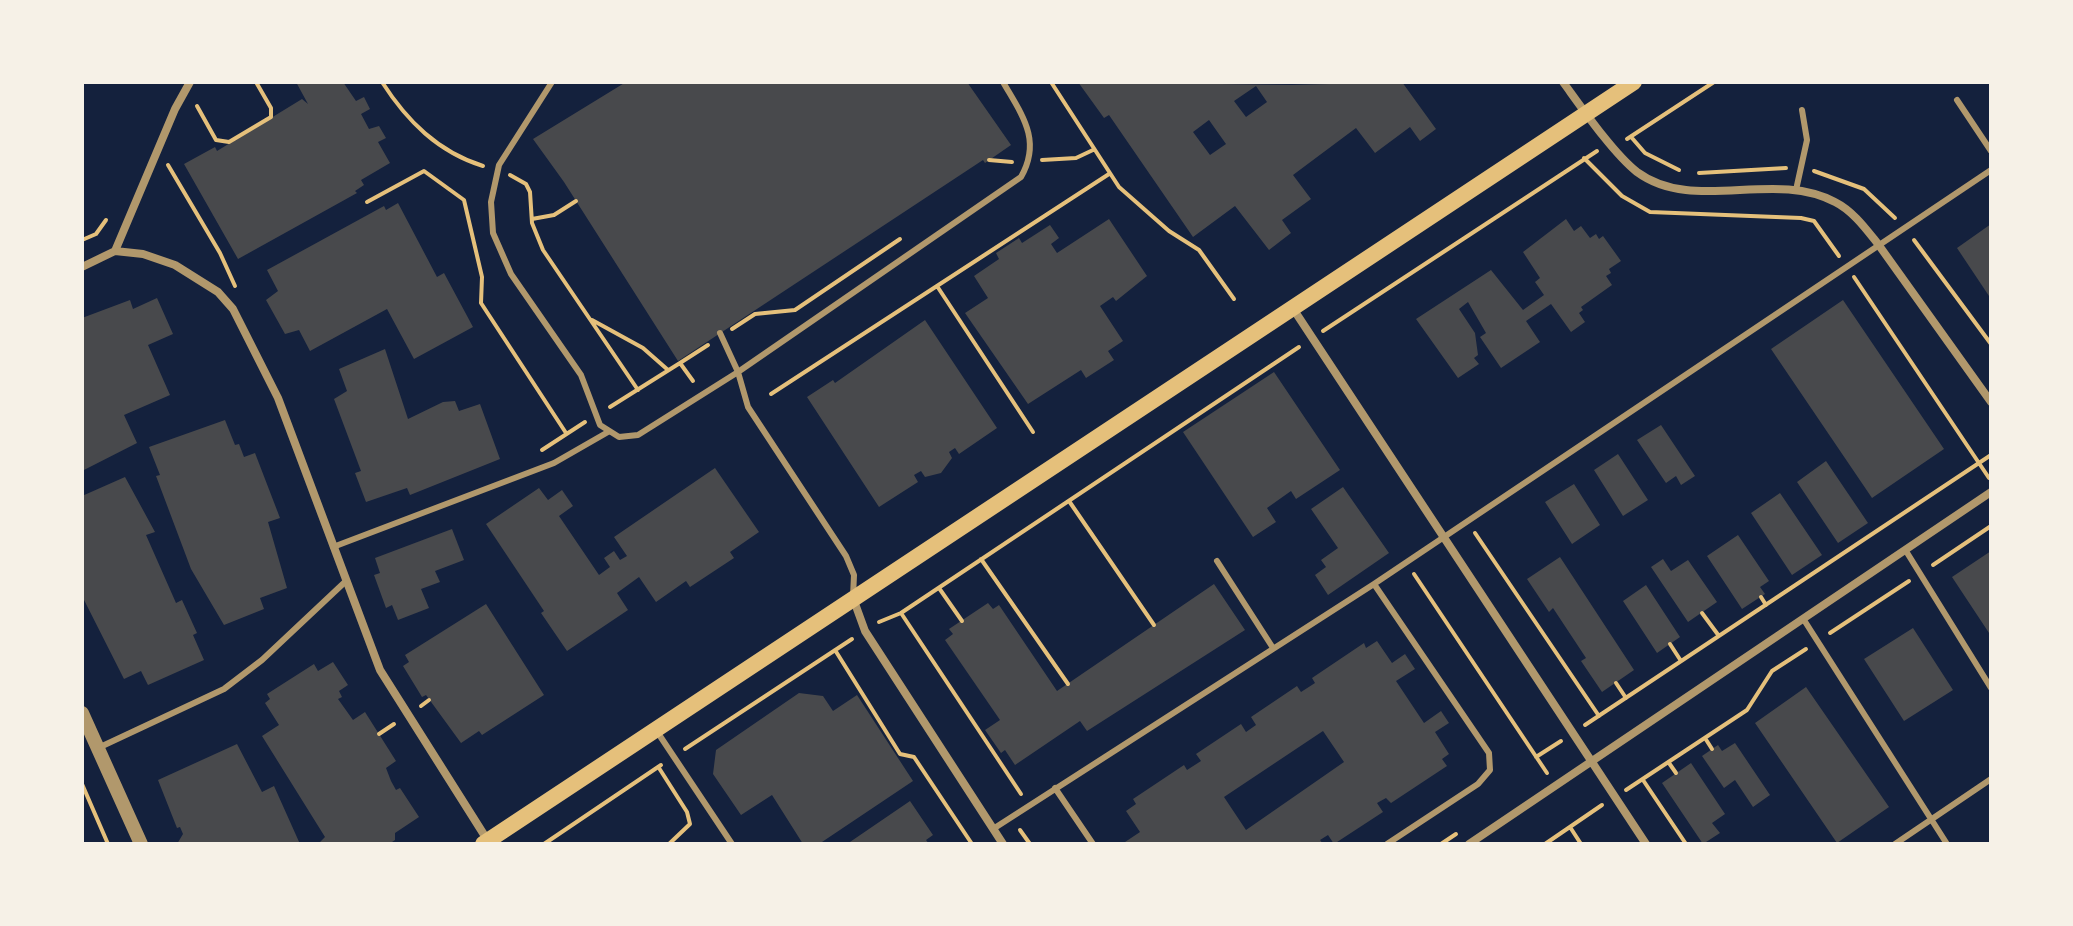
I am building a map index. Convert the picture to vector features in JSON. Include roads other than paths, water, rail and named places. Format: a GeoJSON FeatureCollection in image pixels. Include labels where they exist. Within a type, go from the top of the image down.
{"type":"FeatureCollection","features":[{"type":"Feature","properties":{"kind":"main road"},"geometry":{"type":"LineString","coordinates":[[485,842],[1634,82]]}},
{"type":"Feature","properties":{"kind":"street"},"geometry":{"type":"LineString","coordinates":[[115,251],[175,109],[190,82]]}},
{"type":"Feature","properties":{"kind":"street"},"geometry":{"type":"LineString","coordinates":[[1563,82],[1637,172],[1662,185],[1692,191],[1796,190],[1836,202],[1860,221],[1878,244],[1991,402]]}},
{"type":"Feature","properties":{"kind":"street"},"geometry":{"type":"LineString","coordinates":[[82,267],[115,251],[143,254],[175,265],[218,292],[233,309],[278,398],[380,670],[485,842]]}},
{"type":"Feature","properties":{"kind":"street"},"geometry":{"type":"LineString","coordinates":[[1291,307],[1646,844]]}},
{"type":"Feature","properties":{"kind":"street"},"geometry":{"type":"LineString","coordinates":[[1469,844],[1991,492]]}},
{"type":"Feature","properties":{"kind":"street"},"geometry":{"type":"LineString","coordinates":[[853,597],[865,631],[1003,844]]}},
{"type":"Feature","properties":{"kind":"street"},"geometry":{"type":"LineString","coordinates":[[82,713],[141,844]]}},
{"type":"Feature","properties":{"kind":"lane"},"geometry":{"type":"LineString","coordinates":[[552,82],[497,170],[491,202],[498,249],[511,274],[581,375],[595,416],[608,432],[619,437],[638,435],[738,372],[1004,192],[1021,177],[1029,161],[1031,136],[1003,82]]}},
{"type":"Feature","properties":{"kind":"lane"},"geometry":{"type":"LineString","coordinates":[[1957,100],[1991,151]]}},
{"type":"Feature","properties":{"kind":"lane"},"geometry":{"type":"LineString","coordinates":[[1796,190],[1807,140],[1802,110]]}},
{"type":"Feature","properties":{"kind":"lane"},"geometry":{"type":"LineString","coordinates":[[993,829],[1374,584],[1991,170]]}},
{"type":"Feature","properties":{"kind":"lane"},"geometry":{"type":"LineString","coordinates":[[721,334],[738,372],[748,407],[846,556],[854,575],[853,597]]}},
{"type":"Feature","properties":{"kind":"lane"},"geometry":{"type":"LineString","coordinates":[[333,547],[554,463],[608,432]]}},
{"type":"Feature","properties":{"kind":"lane"},"geometry":{"type":"LineString","coordinates":[[1906,551],[1991,688]]}},
{"type":"Feature","properties":{"kind":"lane"},"geometry":{"type":"LineString","coordinates":[[1217,561],[1273,648]]}},
{"type":"Feature","properties":{"kind":"lane"},"geometry":{"type":"LineString","coordinates":[[98,748],[224,689],[262,660],[346,581]]}},
{"type":"Feature","properties":{"kind":"lane"},"geometry":{"type":"LineString","coordinates":[[1374,584],[1489,753],[1490,770],[1478,784],[1387,844]]}},
{"type":"Feature","properties":{"kind":"lane"},"geometry":{"type":"LineString","coordinates":[[1804,620],[1947,844]]}},
{"type":"Feature","properties":{"kind":"lane"},"geometry":{"type":"LineString","coordinates":[[656,730],[732,844]]}},
{"type":"Feature","properties":{"kind":"lane"},"geometry":{"type":"LineString","coordinates":[[1895,844],[1991,779]]}},
{"type":"Feature","properties":{"kind":"lane"},"geometry":{"type":"LineString","coordinates":[[1055,788],[1093,844]]}}]}
